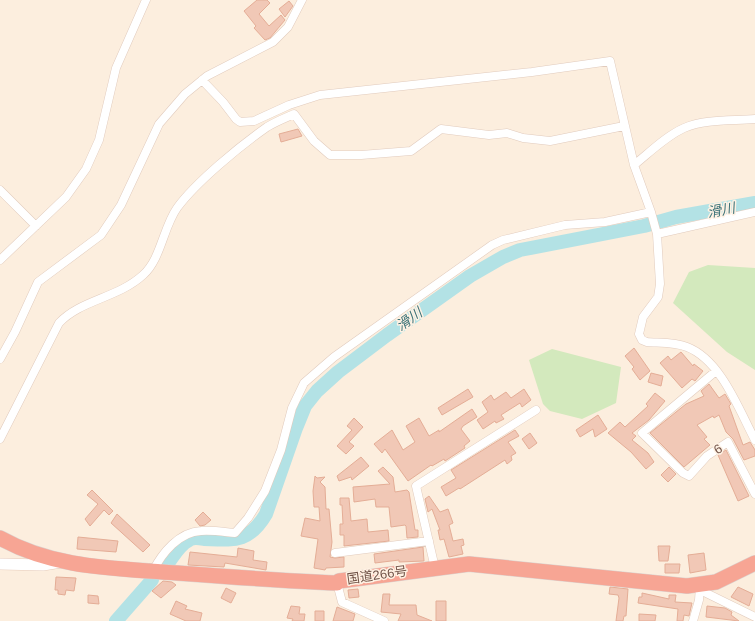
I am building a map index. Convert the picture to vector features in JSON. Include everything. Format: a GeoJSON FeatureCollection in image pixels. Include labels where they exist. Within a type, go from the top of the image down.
{"type":"FeatureCollection","features":[{"type":"Feature","properties":{"kind":"highway","name":"国道266号"},"geometry":{"type":"LineString","coordinates":[[0,538],[33,554],[73,565],[337,583],[339,580],[435,568],[483,564],[700,588],[726,578],[755,563]]}},
{"type":"Feature","properties":{"kind":"street"},"geometry":{"type":"LineString","coordinates":[[0,260],[75,186],[93,154],[110,100],[116,68],[146,0]]}},
{"type":"Feature","properties":{"kind":"street"},"geometry":{"type":"LineString","coordinates":[[0,359],[15,332],[38,282],[100,235],[121,205],[160,124],[185,94],[202,80],[273,42],[288,27],[302,0]]}},
{"type":"Feature","properties":{"kind":"street"},"geometry":{"type":"LineString","coordinates":[[202,80],[223,102],[236,120],[240,122],[254,121],[289,105],[320,95],[532,72],[610,61],[634,165],[651,212],[657,234],[660,284],[658,297],[643,317],[639,334],[642,340],[647,342],[686,347],[705,358],[724,380],[755,440]]}},
{"type":"Feature","properties":{"kind":"street"},"geometry":{"type":"LineString","coordinates":[[0,439],[53,334],[68,313],[125,289],[144,274],[156,257],[177,209],[200,183],[268,126],[294,114],[314,141],[330,155],[361,155],[411,151],[441,129],[489,134],[507,134],[523,138],[550,141],[624,126]]}},
{"type":"Feature","properties":{"kind":"street"},"geometry":{"type":"LineString","coordinates":[[634,165],[684,128],[705,123],[755,119]]}},
{"type":"Feature","properties":{"kind":"street"},"geometry":{"type":"LineString","coordinates":[[0,190],[36,226]]}},
{"type":"Feature","properties":{"kind":"street"},"geometry":{"type":"LineString","coordinates":[[153,571],[158,561],[176,540],[199,531],[235,532],[248,518],[265,491],[272,474],[296,395],[311,376],[334,357],[492,245],[503,240],[565,225],[605,222],[651,212]]}},
{"type":"Feature","properties":{"kind":"street"},"geometry":{"type":"LineString","coordinates":[[657,234],[755,212]]}},
{"type":"Feature","properties":{"kind":"street","name":"6"},"geometry":{"type":"LineString","coordinates":[[716,371],[642,433],[683,473],[689,476],[707,456],[728,442],[755,494]]}},
{"type":"Feature","properties":{"kind":"street"},"geometry":{"type":"LineString","coordinates":[[435,568],[416,486],[536,410]]}},
{"type":"Feature","properties":{"kind":"street"},"geometry":{"type":"LineString","coordinates":[[335,553],[429,541]]}},
{"type":"Feature","properties":{"kind":"street"},"geometry":{"type":"LineString","coordinates":[[0,564],[43,565],[61,562]]}},
{"type":"Feature","properties":{"kind":"street"},"geometry":{"type":"LineString","coordinates":[[337,583],[342,602],[384,621]]}},
{"type":"Feature","properties":{"kind":"street"},"geometry":{"type":"LineString","coordinates":[[693,621],[700,588],[755,618]]}},
{"type":"Feature","properties":{"kind":"green space"},"geometry":{"type":"Polygon","coordinates":[[[708,265],[755,268],[755,370],[727,352],[673,303],[689,272],[708,265]]]}},
{"type":"Feature","properties":{"kind":"green space"},"geometry":{"type":"Polygon","coordinates":[[[552,349],[621,367],[616,403],[582,419],[550,411],[543,404],[529,360],[552,349]]]}},
{"type":"Feature","properties":{"kind":"building"},"geometry":{"type":"Polygon","coordinates":[[[257,0],[267,0],[270,3],[259,14],[269,26],[281,15],[285,20],[270,38],[265,40],[254,28],[256,26],[244,11],[257,0]]]}},
{"type":"Feature","properties":{"kind":"building"},"geometry":{"type":"Polygon","coordinates":[[[289,1],[293,6],[285,17],[279,9],[289,1]]]}},
{"type":"Feature","properties":{"kind":"building"},"geometry":{"type":"Polygon","coordinates":[[[298,129],[302,136],[281,142],[279,134],[298,129]]]}},
{"type":"Feature","properties":{"kind":"building"},"geometry":{"type":"Polygon","coordinates":[[[634,348],[650,371],[640,380],[632,369],[634,367],[625,356],[634,348]]]}},
{"type":"Feature","properties":{"kind":"building"},"geometry":{"type":"Polygon","coordinates":[[[681,352],[693,366],[694,364],[703,371],[695,381],[692,379],[682,388],[660,363],[668,356],[671,360],[681,352]]]}},
{"type":"Feature","properties":{"kind":"building"},"geometry":{"type":"Polygon","coordinates":[[[651,373],[663,376],[661,386],[648,382],[651,373]]]}},
{"type":"Feature","properties":{"kind":"building"},"geometry":{"type":"Polygon","coordinates":[[[709,384],[719,398],[725,394],[731,404],[729,406],[743,445],[750,442],[755,450],[755,456],[744,460],[733,439],[726,432],[719,415],[714,418],[713,416],[697,425],[707,437],[704,439],[710,445],[684,467],[650,433],[686,404],[704,396],[701,391],[709,384]]]}},
{"type":"Feature","properties":{"kind":"building"},"geometry":{"type":"Polygon","coordinates":[[[468,389],[473,397],[442,415],[438,408],[468,389]]]}},
{"type":"Feature","properties":{"kind":"building"},"geometry":{"type":"Polygon","coordinates":[[[524,389],[531,400],[522,407],[520,403],[501,415],[504,419],[496,423],[495,421],[483,429],[477,420],[488,412],[482,402],[491,395],[494,400],[506,392],[511,398],[524,389]]]}},
{"type":"Feature","properties":{"kind":"building"},"geometry":{"type":"Polygon","coordinates":[[[655,393],[665,401],[649,420],[632,433],[636,436],[632,440],[648,453],[654,462],[646,469],[631,452],[608,433],[620,422],[625,427],[648,406],[646,404],[655,393]]]}},
{"type":"Feature","properties":{"kind":"building"},"geometry":{"type":"Polygon","coordinates":[[[472,409],[477,417],[461,429],[470,441],[464,446],[465,448],[445,461],[444,459],[432,466],[431,465],[408,481],[385,449],[382,453],[374,444],[392,430],[403,450],[415,442],[406,426],[419,418],[429,436],[439,430],[439,432],[472,409]]]}},
{"type":"Feature","properties":{"kind":"building"},"geometry":{"type":"Polygon","coordinates":[[[598,415],[607,429],[595,437],[593,429],[580,437],[576,430],[598,415]]]}},
{"type":"Feature","properties":{"kind":"building"},"geometry":{"type":"Polygon","coordinates":[[[354,418],[363,427],[349,442],[354,446],[346,454],[337,446],[352,430],[347,426],[354,418]]]}},
{"type":"Feature","properties":{"kind":"building"},"geometry":{"type":"Polygon","coordinates":[[[515,430],[519,436],[508,442],[516,453],[511,456],[512,460],[507,464],[505,460],[460,489],[459,488],[446,496],[441,487],[456,478],[451,470],[515,430]]]}},
{"type":"Feature","properties":{"kind":"building"},"geometry":{"type":"Polygon","coordinates":[[[530,433],[537,443],[529,449],[522,439],[530,433]]]}},
{"type":"Feature","properties":{"kind":"building"},"geometry":{"type":"Polygon","coordinates":[[[726,450],[749,496],[738,501],[718,455],[726,450]]]}},
{"type":"Feature","properties":{"kind":"building"},"geometry":{"type":"Polygon","coordinates":[[[361,457],[369,466],[352,480],[351,477],[339,481],[337,476],[361,457]]]}},
{"type":"Feature","properties":{"kind":"building"},"geometry":{"type":"Polygon","coordinates":[[[383,467],[393,477],[395,492],[407,490],[409,492],[415,530],[418,530],[418,537],[407,538],[405,525],[391,527],[389,507],[376,507],[375,499],[354,502],[353,487],[390,484],[378,471],[383,467]]]}},
{"type":"Feature","properties":{"kind":"building"},"geometry":{"type":"Polygon","coordinates":[[[669,467],[676,474],[668,482],[661,475],[669,467]]]}},
{"type":"Feature","properties":{"kind":"building"},"geometry":{"type":"Polygon","coordinates":[[[315,476],[317,478],[325,477],[320,482],[325,487],[326,509],[329,509],[332,542],[330,557],[344,557],[344,567],[326,568],[325,570],[314,568],[318,539],[301,536],[305,518],[320,521],[319,507],[314,507],[313,491],[315,476]]]}},
{"type":"Feature","properties":{"kind":"building"},"geometry":{"type":"Polygon","coordinates":[[[92,490],[113,511],[109,515],[104,510],[90,526],[85,519],[98,504],[87,495],[92,490]]]}},
{"type":"Feature","properties":{"kind":"building"},"geometry":{"type":"Polygon","coordinates":[[[429,496],[440,512],[448,509],[453,523],[449,525],[453,541],[463,539],[464,545],[461,546],[463,554],[449,557],[444,539],[440,540],[438,530],[440,530],[432,509],[428,512],[425,499],[429,496]]]}},
{"type":"Feature","properties":{"kind":"building"},"geometry":{"type":"Polygon","coordinates":[[[340,498],[349,498],[351,521],[367,519],[368,532],[388,530],[389,541],[344,546],[344,535],[340,535],[340,524],[343,524],[340,498]]]}},
{"type":"Feature","properties":{"kind":"building"},"geometry":{"type":"Polygon","coordinates":[[[203,512],[211,520],[205,525],[200,526],[195,520],[203,512]]]}},
{"type":"Feature","properties":{"kind":"building"},"geometry":{"type":"Polygon","coordinates":[[[117,514],[150,545],[143,552],[111,523],[117,514]]]}},
{"type":"Feature","properties":{"kind":"building"},"geometry":{"type":"Polygon","coordinates":[[[78,537],[118,541],[116,552],[77,549],[78,537]]]}},
{"type":"Feature","properties":{"kind":"building"},"geometry":{"type":"Polygon","coordinates":[[[658,546],[670,546],[668,561],[659,561],[658,546]]]}},
{"type":"Feature","properties":{"kind":"building"},"geometry":{"type":"Polygon","coordinates":[[[423,547],[424,561],[399,562],[399,560],[375,563],[374,554],[423,547]]]}},
{"type":"Feature","properties":{"kind":"building"},"geometry":{"type":"Polygon","coordinates":[[[238,548],[254,551],[253,560],[267,562],[266,570],[225,563],[224,567],[188,565],[190,552],[237,557],[238,548]]]}},
{"type":"Feature","properties":{"kind":"building"},"geometry":{"type":"Polygon","coordinates":[[[704,553],[706,570],[690,573],[688,555],[704,553]]]}},
{"type":"Feature","properties":{"kind":"building"},"geometry":{"type":"Polygon","coordinates":[[[665,564],[680,564],[679,573],[665,573],[665,564]]]}},
{"type":"Feature","properties":{"kind":"building"},"geometry":{"type":"Polygon","coordinates":[[[56,577],[76,578],[74,591],[66,590],[65,595],[58,594],[58,590],[55,590],[56,577]]]}},
{"type":"Feature","properties":{"kind":"building"},"geometry":{"type":"Polygon","coordinates":[[[163,581],[172,582],[176,585],[161,598],[152,591],[163,581]]]}},
{"type":"Feature","properties":{"kind":"building"},"geometry":{"type":"Polygon","coordinates":[[[610,587],[628,589],[626,616],[624,616],[623,621],[616,621],[619,598],[618,595],[609,594],[610,587]]]}},
{"type":"Feature","properties":{"kind":"building"},"geometry":{"type":"Polygon","coordinates":[[[738,587],[753,594],[749,606],[731,597],[738,587]]]}},
{"type":"Feature","properties":{"kind":"building"},"geometry":{"type":"Polygon","coordinates":[[[226,588],[236,593],[231,603],[221,598],[226,588]]]}},
{"type":"Feature","properties":{"kind":"building"},"geometry":{"type":"Polygon","coordinates":[[[358,589],[359,597],[349,598],[348,590],[358,589]]]}},
{"type":"Feature","properties":{"kind":"building"},"geometry":{"type":"Polygon","coordinates":[[[642,593],[669,599],[669,595],[676,595],[675,602],[692,603],[689,616],[684,615],[683,621],[677,621],[678,609],[638,603],[639,597],[642,597],[642,593]]]}},
{"type":"Feature","properties":{"kind":"building"},"geometry":{"type":"Polygon","coordinates":[[[383,594],[390,594],[389,605],[416,605],[417,615],[432,621],[398,621],[401,614],[381,612],[383,594]]]}},
{"type":"Feature","properties":{"kind":"building"},"geometry":{"type":"Polygon","coordinates":[[[88,595],[98,596],[99,604],[88,603],[88,595]]]}},
{"type":"Feature","properties":{"kind":"building"},"geometry":{"type":"Polygon","coordinates":[[[176,601],[187,606],[185,609],[202,613],[200,621],[186,621],[170,614],[176,601]]]}},
{"type":"Feature","properties":{"kind":"building"},"geometry":{"type":"Polygon","coordinates":[[[436,601],[446,601],[446,621],[436,621],[436,601]]]}},
{"type":"Feature","properties":{"kind":"building"},"geometry":{"type":"Polygon","coordinates":[[[291,606],[300,607],[299,614],[305,614],[304,621],[292,621],[293,619],[287,618],[291,606]]]}},
{"type":"Feature","properties":{"kind":"building"},"geometry":{"type":"Polygon","coordinates":[[[707,606],[725,608],[732,612],[731,615],[739,621],[706,617],[707,606]]]}},
{"type":"Feature","properties":{"kind":"building"},"geometry":{"type":"Polygon","coordinates":[[[337,607],[355,614],[353,621],[333,621],[337,607]]]}},
{"type":"Feature","properties":{"kind":"building"},"geometry":{"type":"Polygon","coordinates":[[[315,611],[324,611],[324,621],[315,621],[315,611]]]}},
{"type":"Feature","properties":{"kind":"building"},"geometry":{"type":"Polygon","coordinates":[[[639,614],[656,615],[655,621],[639,621],[639,614]]]}},
{"type":"Feature","properties":{"kind":"waterway","name":"滑川"},"geometry":{"type":"LineString","coordinates":[[168,563],[180,547],[191,539],[224,540],[240,538],[253,530],[266,514],[305,406],[317,391],[338,372],[387,335],[470,276],[503,257],[520,250],[644,226],[676,217],[755,203]]}},
{"type":"Feature","properties":{"kind":"waterway","name":"滑川"},"geometry":{"type":"LineString","coordinates":[[116,621],[152,580]]}}]}
